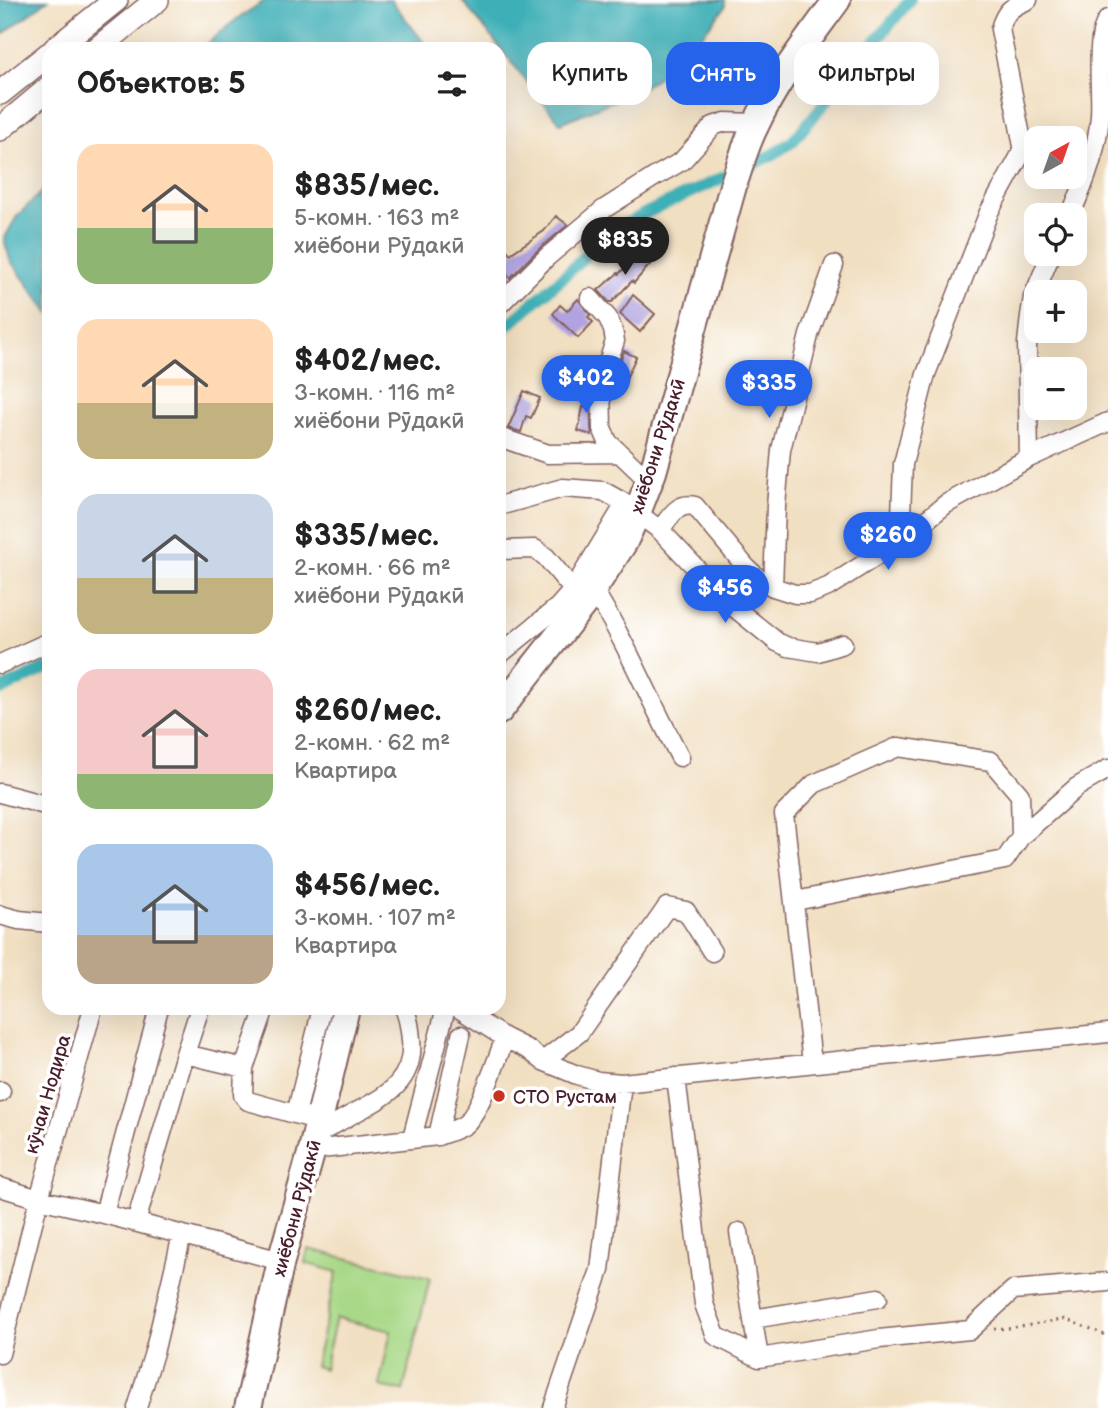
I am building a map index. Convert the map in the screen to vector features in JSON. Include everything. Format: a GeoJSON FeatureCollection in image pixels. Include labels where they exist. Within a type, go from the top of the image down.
{"type":"FeatureCollection","features":[{"type":"Feature","properties":{"kind":"highway","name":"хиёбони Рӯдакӣ"},"geometry":{"type":"LineString","coordinates":[[506,701],[624,542],[631,509],[650,482],[733,186],[752,132],[783,76],[837,0]]}},
{"type":"Feature","properties":{"kind":"highway","name":"хиёбони Рӯдакӣ"},"geometry":{"type":"LineString","coordinates":[[248,1408],[311,1130],[344,1015]]}},
{"type":"Feature","properties":{"kind":"main road"},"geometry":{"type":"LineString","coordinates":[[64,42],[116,0]]}},
{"type":"Feature","properties":{"kind":"main road"},"geometry":{"type":"LineString","coordinates":[[106,42],[157,0]]}},
{"type":"Feature","properties":{"kind":"main road"},"geometry":{"type":"LineString","coordinates":[[0,93],[42,60]]}},
{"type":"Feature","properties":{"kind":"main road"},"geometry":{"type":"LineString","coordinates":[[0,129],[42,95]]}},
{"type":"Feature","properties":{"kind":"street"},"geometry":{"type":"LineString","coordinates":[[900,541],[903,464],[926,374],[989,212],[1022,152],[1000,29],[1007,12],[1028,0]]}},
{"type":"Feature","properties":{"kind":"street"},"geometry":{"type":"LineString","coordinates":[[1075,203],[1089,170],[1100,117],[1101,42],[1103,25],[1108,19]]}},
{"type":"Feature","properties":{"kind":"street"},"geometry":{"type":"LineString","coordinates":[[506,298],[547,257],[604,209],[682,161],[713,126],[725,122],[752,132]]}},
{"type":"Feature","properties":{"kind":"street"},"geometry":{"type":"LineString","coordinates":[[773,587],[781,450],[809,335],[834,265]]}},
{"type":"Feature","properties":{"kind":"street"},"geometry":{"type":"LineString","coordinates":[[1029,458],[1027,344],[1033,297],[1046,266]]}},
{"type":"Feature","properties":{"kind":"street"},"geometry":{"type":"LineString","coordinates":[[590,298],[608,318],[615,341],[601,383],[602,428],[608,442],[650,482]]}},
{"type":"Feature","properties":{"kind":"street"},"geometry":{"type":"LineString","coordinates":[[660,530],[678,507],[686,504],[695,506],[759,579],[795,594],[810,594],[828,587],[900,541],[946,505],[1029,458],[1108,422]]}},
{"type":"Feature","properties":{"kind":"street"},"geometry":{"type":"LineString","coordinates":[[506,439],[548,454],[618,453]]}},
{"type":"Feature","properties":{"kind":"street"},"geometry":{"type":"LineString","coordinates":[[506,504],[564,488],[603,491],[660,530],[730,604],[777,642],[788,647],[818,652],[843,644]]}},
{"type":"Feature","properties":{"kind":"street"},"geometry":{"type":"LineString","coordinates":[[506,550],[535,549],[611,618],[680,757]]}},
{"type":"Feature","properties":{"kind":"street"},"geometry":{"type":"LineString","coordinates":[[506,649],[558,607],[584,594]]}},
{"type":"Feature","properties":{"kind":"street"},"geometry":{"type":"LineString","coordinates":[[0,664],[42,645]]}},
{"type":"Feature","properties":{"kind":"street"},"geometry":{"type":"LineString","coordinates":[[812,1063],[784,814],[814,784],[898,747],[991,761],[1020,794],[1021,836]]}},
{"type":"Feature","properties":{"kind":"street"},"geometry":{"type":"LineString","coordinates":[[794,901],[1005,860],[1021,836],[1077,787],[1108,769]]}},
{"type":"Feature","properties":{"kind":"street"},"geometry":{"type":"LineString","coordinates":[[0,793],[42,804]]}},
{"type":"Feature","properties":{"kind":"street"},"geometry":{"type":"LineString","coordinates":[[543,1061],[579,1033],[667,907],[686,911],[712,951]]}},
{"type":"Feature","properties":{"kind":"street"},"geometry":{"type":"LineString","coordinates":[[0,915],[42,922]]}},
{"type":"Feature","properties":{"kind":"street","name":"кӯчаи Нодира"},"geometry":{"type":"LineString","coordinates":[[0,1354],[39,1199],[91,1015]]}},
{"type":"Feature","properties":{"kind":"street"},"geometry":{"type":"LineString","coordinates":[[104,1214],[157,1015]]}},
{"type":"Feature","properties":{"kind":"street"},"geometry":{"type":"LineString","coordinates":[[136,1223],[198,1015]]}},
{"type":"Feature","properties":{"kind":"street"},"geometry":{"type":"LineString","coordinates":[[263,1015],[244,1068],[244,1098],[311,1130],[412,1138],[438,1136],[464,1125],[481,1100],[505,1038]]}},
{"type":"Feature","properties":{"kind":"street"},"geometry":{"type":"LineString","coordinates":[[311,1130],[322,1015]]}},
{"type":"Feature","properties":{"kind":"street"},"geometry":{"type":"LineString","coordinates":[[311,1130],[367,1107],[393,1090],[401,1081],[407,1072],[412,1052],[407,1015]]}},
{"type":"Feature","properties":{"kind":"street"},"geometry":{"type":"LineString","coordinates":[[412,1138],[444,1015]]}},
{"type":"Feature","properties":{"kind":"street"},"geometry":{"type":"LineString","coordinates":[[469,1015],[543,1061],[587,1078],[622,1083],[1108,1033]]}},
{"type":"Feature","properties":{"kind":"street"},"geometry":{"type":"LineString","coordinates":[[438,1136],[461,1035]]}},
{"type":"Feature","properties":{"kind":"street"},"geometry":{"type":"LineString","coordinates":[[185,1054],[244,1068]]}},
{"type":"Feature","properties":{"kind":"street"},"geometry":{"type":"LineString","coordinates":[[676,1077],[704,1304],[716,1336],[759,1358],[879,1339],[970,1330],[1013,1290],[1108,1282]]}},
{"type":"Feature","properties":{"kind":"street"},"geometry":{"type":"LineString","coordinates":[[553,1408],[600,1270],[622,1083]]}},
{"type":"Feature","properties":{"kind":"street"},"geometry":{"type":"LineString","coordinates":[[0,1186],[39,1199],[281,1261]]}},
{"type":"Feature","properties":{"kind":"street"},"geometry":{"type":"LineString","coordinates":[[739,1232],[759,1358]]}},
{"type":"Feature","properties":{"kind":"street"},"geometry":{"type":"LineString","coordinates":[[137,1408],[155,1349],[182,1235]]}},
{"type":"Feature","properties":{"kind":"street"},"geometry":{"type":"LineString","coordinates":[[753,1319],[878,1298]]}},
{"type":"Feature","properties":{"kind":"path"},"geometry":{"type":"LineString","coordinates":[[970,1330],[1005,1329],[1065,1320],[1108,1336]]}},
{"type":"Feature","properties":{"kind":"green space"},"geometry":{"type":"Polygon","coordinates":[[[308,1249],[430,1278],[403,1391],[379,1386],[391,1331],[336,1318],[324,1369],[315,1366],[337,1272],[305,1263],[308,1249]]]}},
{"type":"Feature","properties":{"kind":"water"},"geometry":{"type":"Polygon","coordinates":[[[0,0],[48,0],[0,36],[0,0]]]}},
{"type":"Feature","properties":{"kind":"water"},"geometry":{"type":"Polygon","coordinates":[[[266,0],[391,0],[424,42],[209,42],[238,18],[266,0]]]}},
{"type":"Feature","properties":{"kind":"water"},"geometry":{"type":"Polygon","coordinates":[[[462,0],[725,0],[725,7],[696,42],[666,42],[666,71],[652,81],[652,42],[527,42],[527,82],[506,55],[506,42],[495,42],[462,0]]]}},
{"type":"Feature","properties":{"kind":"water"},"geometry":{"type":"Polygon","coordinates":[[[546,105],[603,105],[560,123],[546,105]]]}},
{"type":"Feature","properties":{"kind":"water"},"geometry":{"type":"Polygon","coordinates":[[[42,192],[42,303],[10,260],[4,239],[17,216],[42,192]]]}},
{"type":"Feature","properties":{"kind":"building"},"geometry":{"type":"Polygon","coordinates":[[[556,216],[568,225],[510,278],[506,272],[506,253],[508,251],[510,254],[544,231],[556,216]]]}},
{"type":"Feature","properties":{"kind":"building"},"geometry":{"type":"Polygon","coordinates":[[[640,251],[652,262],[634,283],[632,281],[609,302],[598,290],[619,274],[640,251]]]}},
{"type":"Feature","properties":{"kind":"building"},"geometry":{"type":"Polygon","coordinates":[[[633,295],[655,314],[640,332],[620,314],[633,295]]]}},
{"type":"Feature","properties":{"kind":"building"},"geometry":{"type":"Polygon","coordinates":[[[578,299],[593,322],[578,338],[553,314],[560,305],[567,311],[578,299]]]}},
{"type":"Feature","properties":{"kind":"building"},"geometry":{"type":"Polygon","coordinates":[[[624,351],[636,357],[624,383],[614,379],[624,351]]]}},
{"type":"Feature","properties":{"kind":"building"},"geometry":{"type":"Polygon","coordinates":[[[586,385],[590,385],[592,435],[578,431],[583,407],[587,408],[586,385]]]}},
{"type":"Feature","properties":{"kind":"building"},"geometry":{"type":"Polygon","coordinates":[[[524,391],[540,398],[531,418],[526,416],[521,432],[508,428],[524,391]]]}},
{"type":"Feature","properties":{"kind":"waterway"},"geometry":{"type":"LineString","coordinates":[[506,327],[605,237],[646,213],[772,155],[793,141],[910,0]]}},
{"type":"Feature","properties":{"kind":"waterway"},"geometry":{"type":"LineString","coordinates":[[0,690],[42,670]]}},
{"type":"Feature","properties":{"kind":"place","name":"СТО Рустам"},"geometry":{"type":"Point","coordinates":[499,1096]}}]}
